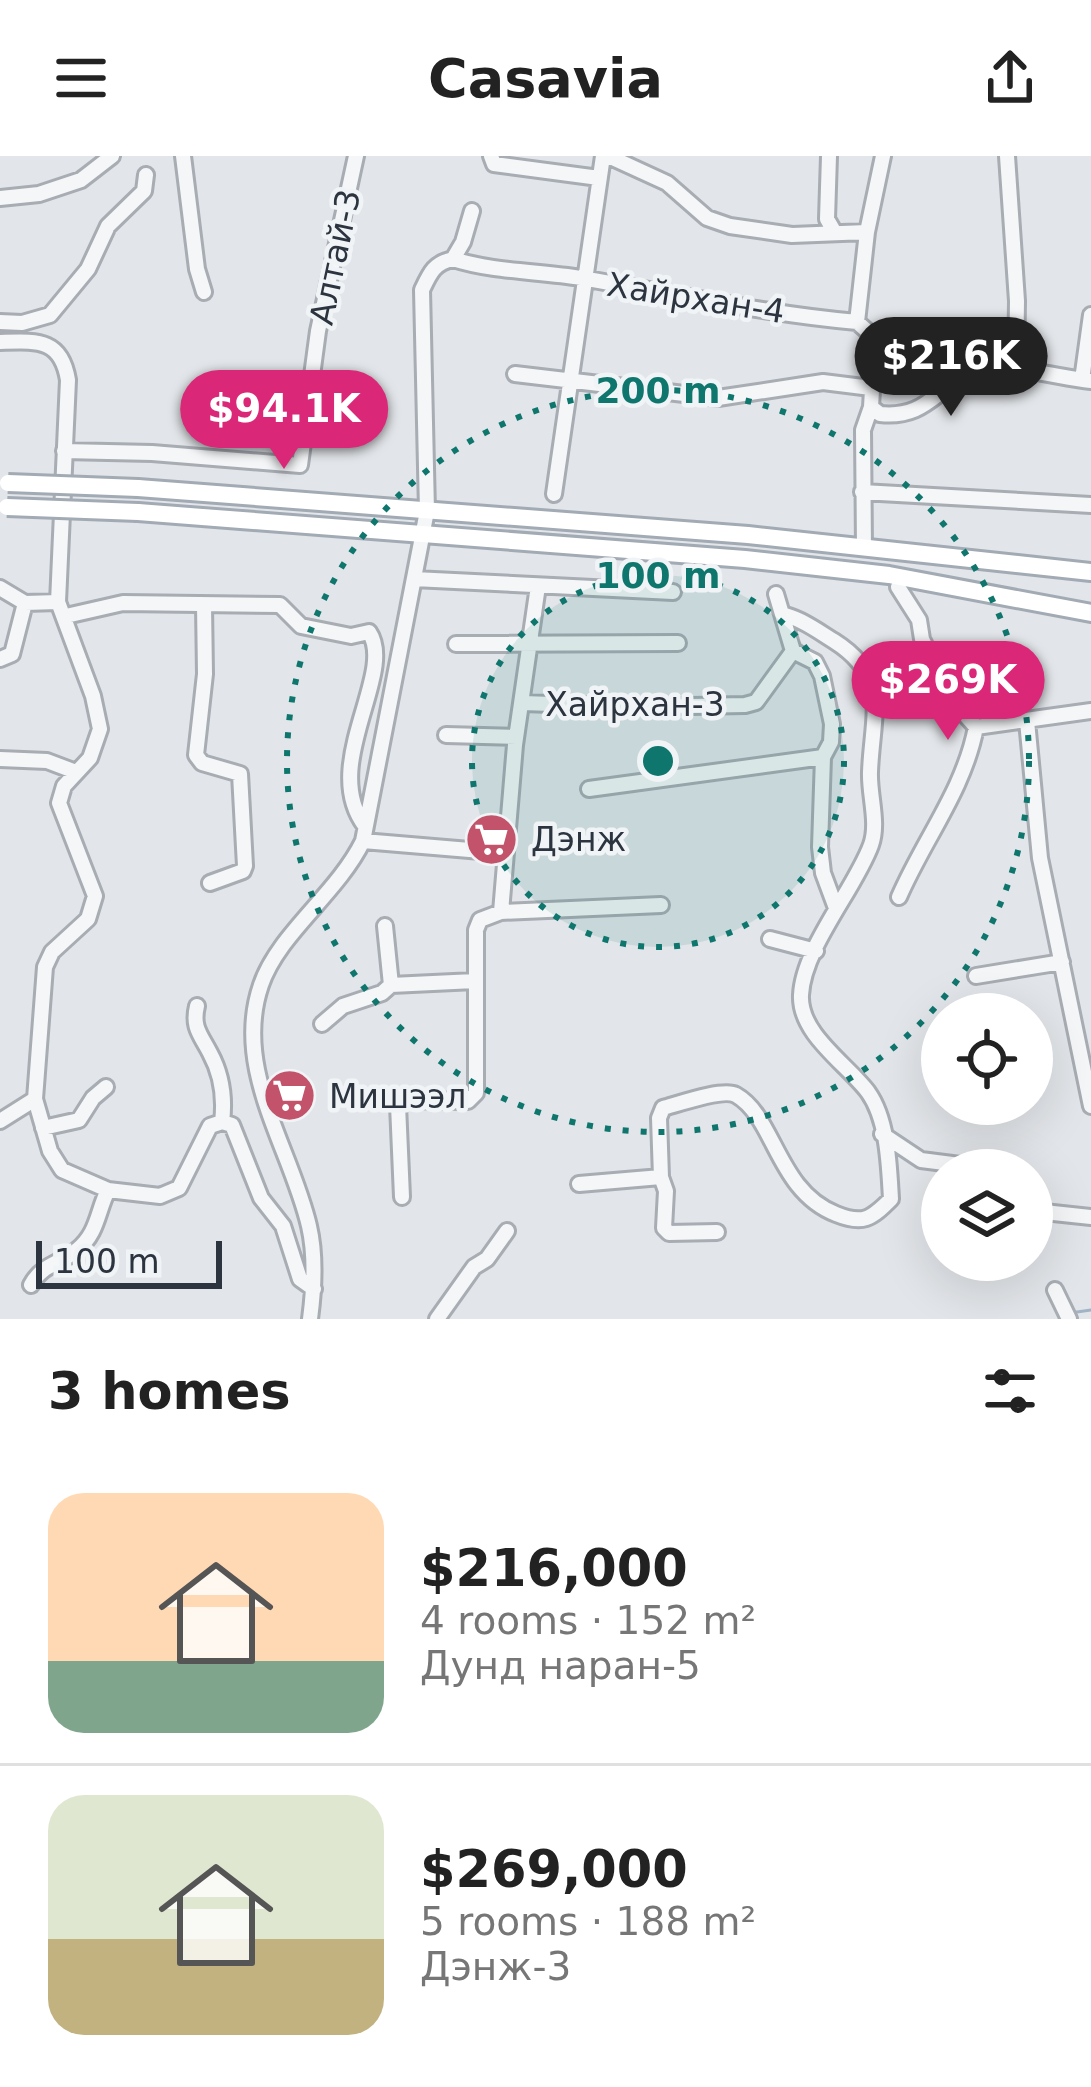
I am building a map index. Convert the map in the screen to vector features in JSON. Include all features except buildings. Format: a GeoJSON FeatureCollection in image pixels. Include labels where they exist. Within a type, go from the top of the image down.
{"type":"FeatureCollection","features":[{"type":"Feature","properties":{"kind":"main road"},"geometry":{"type":"LineString","coordinates":[[4,483],[138,488],[427,511],[1091,572]]}},
{"type":"Feature","properties":{"kind":"main road"},"geometry":{"type":"LineString","coordinates":[[3,507],[138,512],[746,559],[1091,613]]}},
{"type":"Feature","properties":{"kind":"main road"},"geometry":{"type":"LineString","coordinates":[[894,581],[1091,603]]}},
{"type":"Feature","properties":{"kind":"street"},"geometry":{"type":"LineString","coordinates":[[0,198],[39,194],[81,180],[112,156]]}},
{"type":"Feature","properties":{"kind":"street"},"geometry":{"type":"LineString","coordinates":[[183,156],[204,292]]}},
{"type":"Feature","properties":{"kind":"street","name":"Алтай-3"},"geometry":{"type":"LineString","coordinates":[[64,451],[300,465],[318,331],[356,156]]}},
{"type":"Feature","properties":{"kind":"street"},"geometry":{"type":"LineString","coordinates":[[605,156],[667,183],[706,218],[730,226],[792,235],[867,232]]}},
{"type":"Feature","properties":{"kind":"street","name":"Хайрхан-4"},"geometry":{"type":"LineString","coordinates":[[554,494],[605,156]]}},
{"type":"Feature","properties":{"kind":"street"},"geometry":{"type":"LineString","coordinates":[[829,156],[827,219],[835,233]]}},
{"type":"Feature","properties":{"kind":"street"},"geometry":{"type":"LineString","coordinates":[[864,548],[862,430],[871,407],[875,338],[857,322],[867,232],[883,156]]}},
{"type":"Feature","properties":{"kind":"street"},"geometry":{"type":"LineString","coordinates":[[1007,156],[1017,302],[1016,370]]}},
{"type":"Feature","properties":{"kind":"street"},"geometry":{"type":"LineString","coordinates":[[498,161],[599,178]]}},
{"type":"Feature","properties":{"kind":"street"},"geometry":{"type":"LineString","coordinates":[[0,322],[22,323],[50,315],[88,268],[108,226],[143,191],[146,175]]}},
{"type":"Feature","properties":{"kind":"street"},"geometry":{"type":"LineString","coordinates":[[310,1319],[314,1288],[311,1233],[272,1129],[259,1072],[255,1009],[266,970],[349,869],[364,834],[427,511],[422,290],[431,271],[453,259],[472,211]]}},
{"type":"Feature","properties":{"kind":"street","name":"Хайрхан-4"},"geometry":{"type":"LineString","coordinates":[[453,259],[857,322]]}},
{"type":"Feature","properties":{"kind":"street"},"geometry":{"type":"LineString","coordinates":[[871,407],[893,416],[917,411],[973,374],[1016,370],[1087,381],[1091,315]]}},
{"type":"Feature","properties":{"kind":"street"},"geometry":{"type":"LineString","coordinates":[[1,339],[35,341],[54,348],[65,362],[62,609],[100,729],[90,758],[64,786],[59,803],[95,896],[88,920],[52,952],[45,967],[35,1099],[50,1151],[62,1170],[108,1190],[160,1196],[179,1188],[210,1126],[222,1122],[232,1126],[261,1198],[283,1226],[300,1279],[314,1288]]}},
{"type":"Feature","properties":{"kind":"street"},"geometry":{"type":"LineString","coordinates":[[515,374],[718,398],[823,382],[871,388]]}},
{"type":"Feature","properties":{"kind":"street"},"geometry":{"type":"LineString","coordinates":[[862,493],[1091,506]]}},
{"type":"Feature","properties":{"kind":"street"},"geometry":{"type":"LineString","coordinates":[[415,579],[673,592]]}},
{"type":"Feature","properties":{"kind":"street"},"geometry":{"type":"LineString","coordinates":[[894,581],[919,620],[922,639],[950,698],[976,728]]}},
{"type":"Feature","properties":{"kind":"street","name":"Хайрхан-3"},"geometry":{"type":"LineString","coordinates":[[501,912],[516,736],[538,586]]}},
{"type":"Feature","properties":{"kind":"street"},"geometry":{"type":"LineString","coordinates":[[0,588],[25,602],[62,609],[123,603],[280,605],[301,626],[351,635],[369,632],[375,656],[352,755],[349,794],[364,834]]}},
{"type":"Feature","properties":{"kind":"street"},"geometry":{"type":"LineString","coordinates":[[776,594],[793,651],[814,662],[823,676],[832,724],[831,742],[823,757],[820,847],[823,873],[836,908]]}},
{"type":"Feature","properties":{"kind":"street"},"geometry":{"type":"LineString","coordinates":[[0,659],[12,654],[25,602]]}},
{"type":"Feature","properties":{"kind":"street"},"geometry":{"type":"LineString","coordinates":[[203,605],[205,674],[196,755],[202,763],[240,775],[244,866],[243,871],[210,883]]}},
{"type":"Feature","properties":{"kind":"street"},"geometry":{"type":"LineString","coordinates":[[717,1232],[669,1234],[664,1228],[666,1191],[661,1177],[659,1118],[663,1108],[726,1093],[737,1096],[762,1126],[806,1197],[855,1222],[870,1220],[891,1199],[882,1134],[870,1095],[841,1065],[803,1011],[801,993],[836,908],[874,839],[870,768],[874,687],[856,658],[785,615]]}},
{"type":"Feature","properties":{"kind":"street","name":"Хайрхан-3"},"geometry":{"type":"LineString","coordinates":[[456,644],[678,643]]}},
{"type":"Feature","properties":{"kind":"street","name":"Хайрхан-3"},"geometry":{"type":"LineString","coordinates":[[523,704],[745,705],[756,702],[793,651]]}},
{"type":"Feature","properties":{"kind":"street"},"geometry":{"type":"LineString","coordinates":[[976,728],[1091,711]]}},
{"type":"Feature","properties":{"kind":"street"},"geometry":{"type":"LineString","coordinates":[[1027,721],[1040,858],[1091,1106]]}},
{"type":"Feature","properties":{"kind":"street"},"geometry":{"type":"LineString","coordinates":[[899,897],[919,851],[959,783],[976,728]]}},
{"type":"Feature","properties":{"kind":"street","name":"Хайрхан-3"},"geometry":{"type":"LineString","coordinates":[[446,735],[516,736]]}},
{"type":"Feature","properties":{"kind":"street","name":"Хайрхан-3"},"geometry":{"type":"LineString","coordinates":[[589,789],[823,757]]}},
{"type":"Feature","properties":{"kind":"street"},"geometry":{"type":"LineString","coordinates":[[0,760],[47,761],[76,772]]}},
{"type":"Feature","properties":{"kind":"street"},"geometry":{"type":"LineString","coordinates":[[364,834],[505,853]]}},
{"type":"Feature","properties":{"kind":"street"},"geometry":{"type":"LineString","coordinates":[[402,1197],[398,1105],[402,1100],[474,1099],[476,930],[480,920],[501,912],[661,905]]}},
{"type":"Feature","properties":{"kind":"street"},"geometry":{"type":"LineString","coordinates":[[385,926],[391,985]]}},
{"type":"Feature","properties":{"kind":"street"},"geometry":{"type":"LineString","coordinates":[[770,939],[816,951]]}},
{"type":"Feature","properties":{"kind":"street"},"geometry":{"type":"LineString","coordinates":[[976,976],[1062,962]]}},
{"type":"Feature","properties":{"kind":"street"},"geometry":{"type":"LineString","coordinates":[[322,1024],[344,1006],[382,993],[391,985],[475,981]]}},
{"type":"Feature","properties":{"kind":"street"},"geometry":{"type":"LineString","coordinates":[[197,1006],[196,1031],[212,1055],[225,1096],[222,1122]]}},
{"type":"Feature","properties":{"kind":"street"},"geometry":{"type":"LineString","coordinates":[[43,1128],[79,1120],[106,1087]]}},
{"type":"Feature","properties":{"kind":"street"},"geometry":{"type":"LineString","coordinates":[[0,1121],[35,1099]]}},
{"type":"Feature","properties":{"kind":"street"},"geometry":{"type":"LineString","coordinates":[[882,1134],[921,1160]]}},
{"type":"Feature","properties":{"kind":"street"},"geometry":{"type":"LineString","coordinates":[[579,1184],[661,1177]]}},
{"type":"Feature","properties":{"kind":"street"},"geometry":{"type":"LineString","coordinates":[[31,1285],[44,1267],[79,1249],[97,1228],[108,1190]]}},
{"type":"Feature","properties":{"kind":"street"},"geometry":{"type":"LineString","coordinates":[[1053,1213],[1091,1217]]}},
{"type":"Feature","properties":{"kind":"street"},"geometry":{"type":"LineString","coordinates":[[437,1319],[507,1231]]}},
{"type":"Feature","properties":{"kind":"street"},"geometry":{"type":"LineString","coordinates":[[1056,1295],[1068,1318]]}},
{"type":"Feature","properties":{"kind":"waterway"},"geometry":{"type":"LineString","coordinates":[[1070,1313],[1091,1310]]}},
{"type":"Feature","properties":{"kind":"place","name":"Дэнж"},"geometry":{"type":"Point","coordinates":[492,839]}},
{"type":"Feature","properties":{"kind":"place","name":"Мишээл"},"geometry":{"type":"Point","coordinates":[290,1096]}}]}
